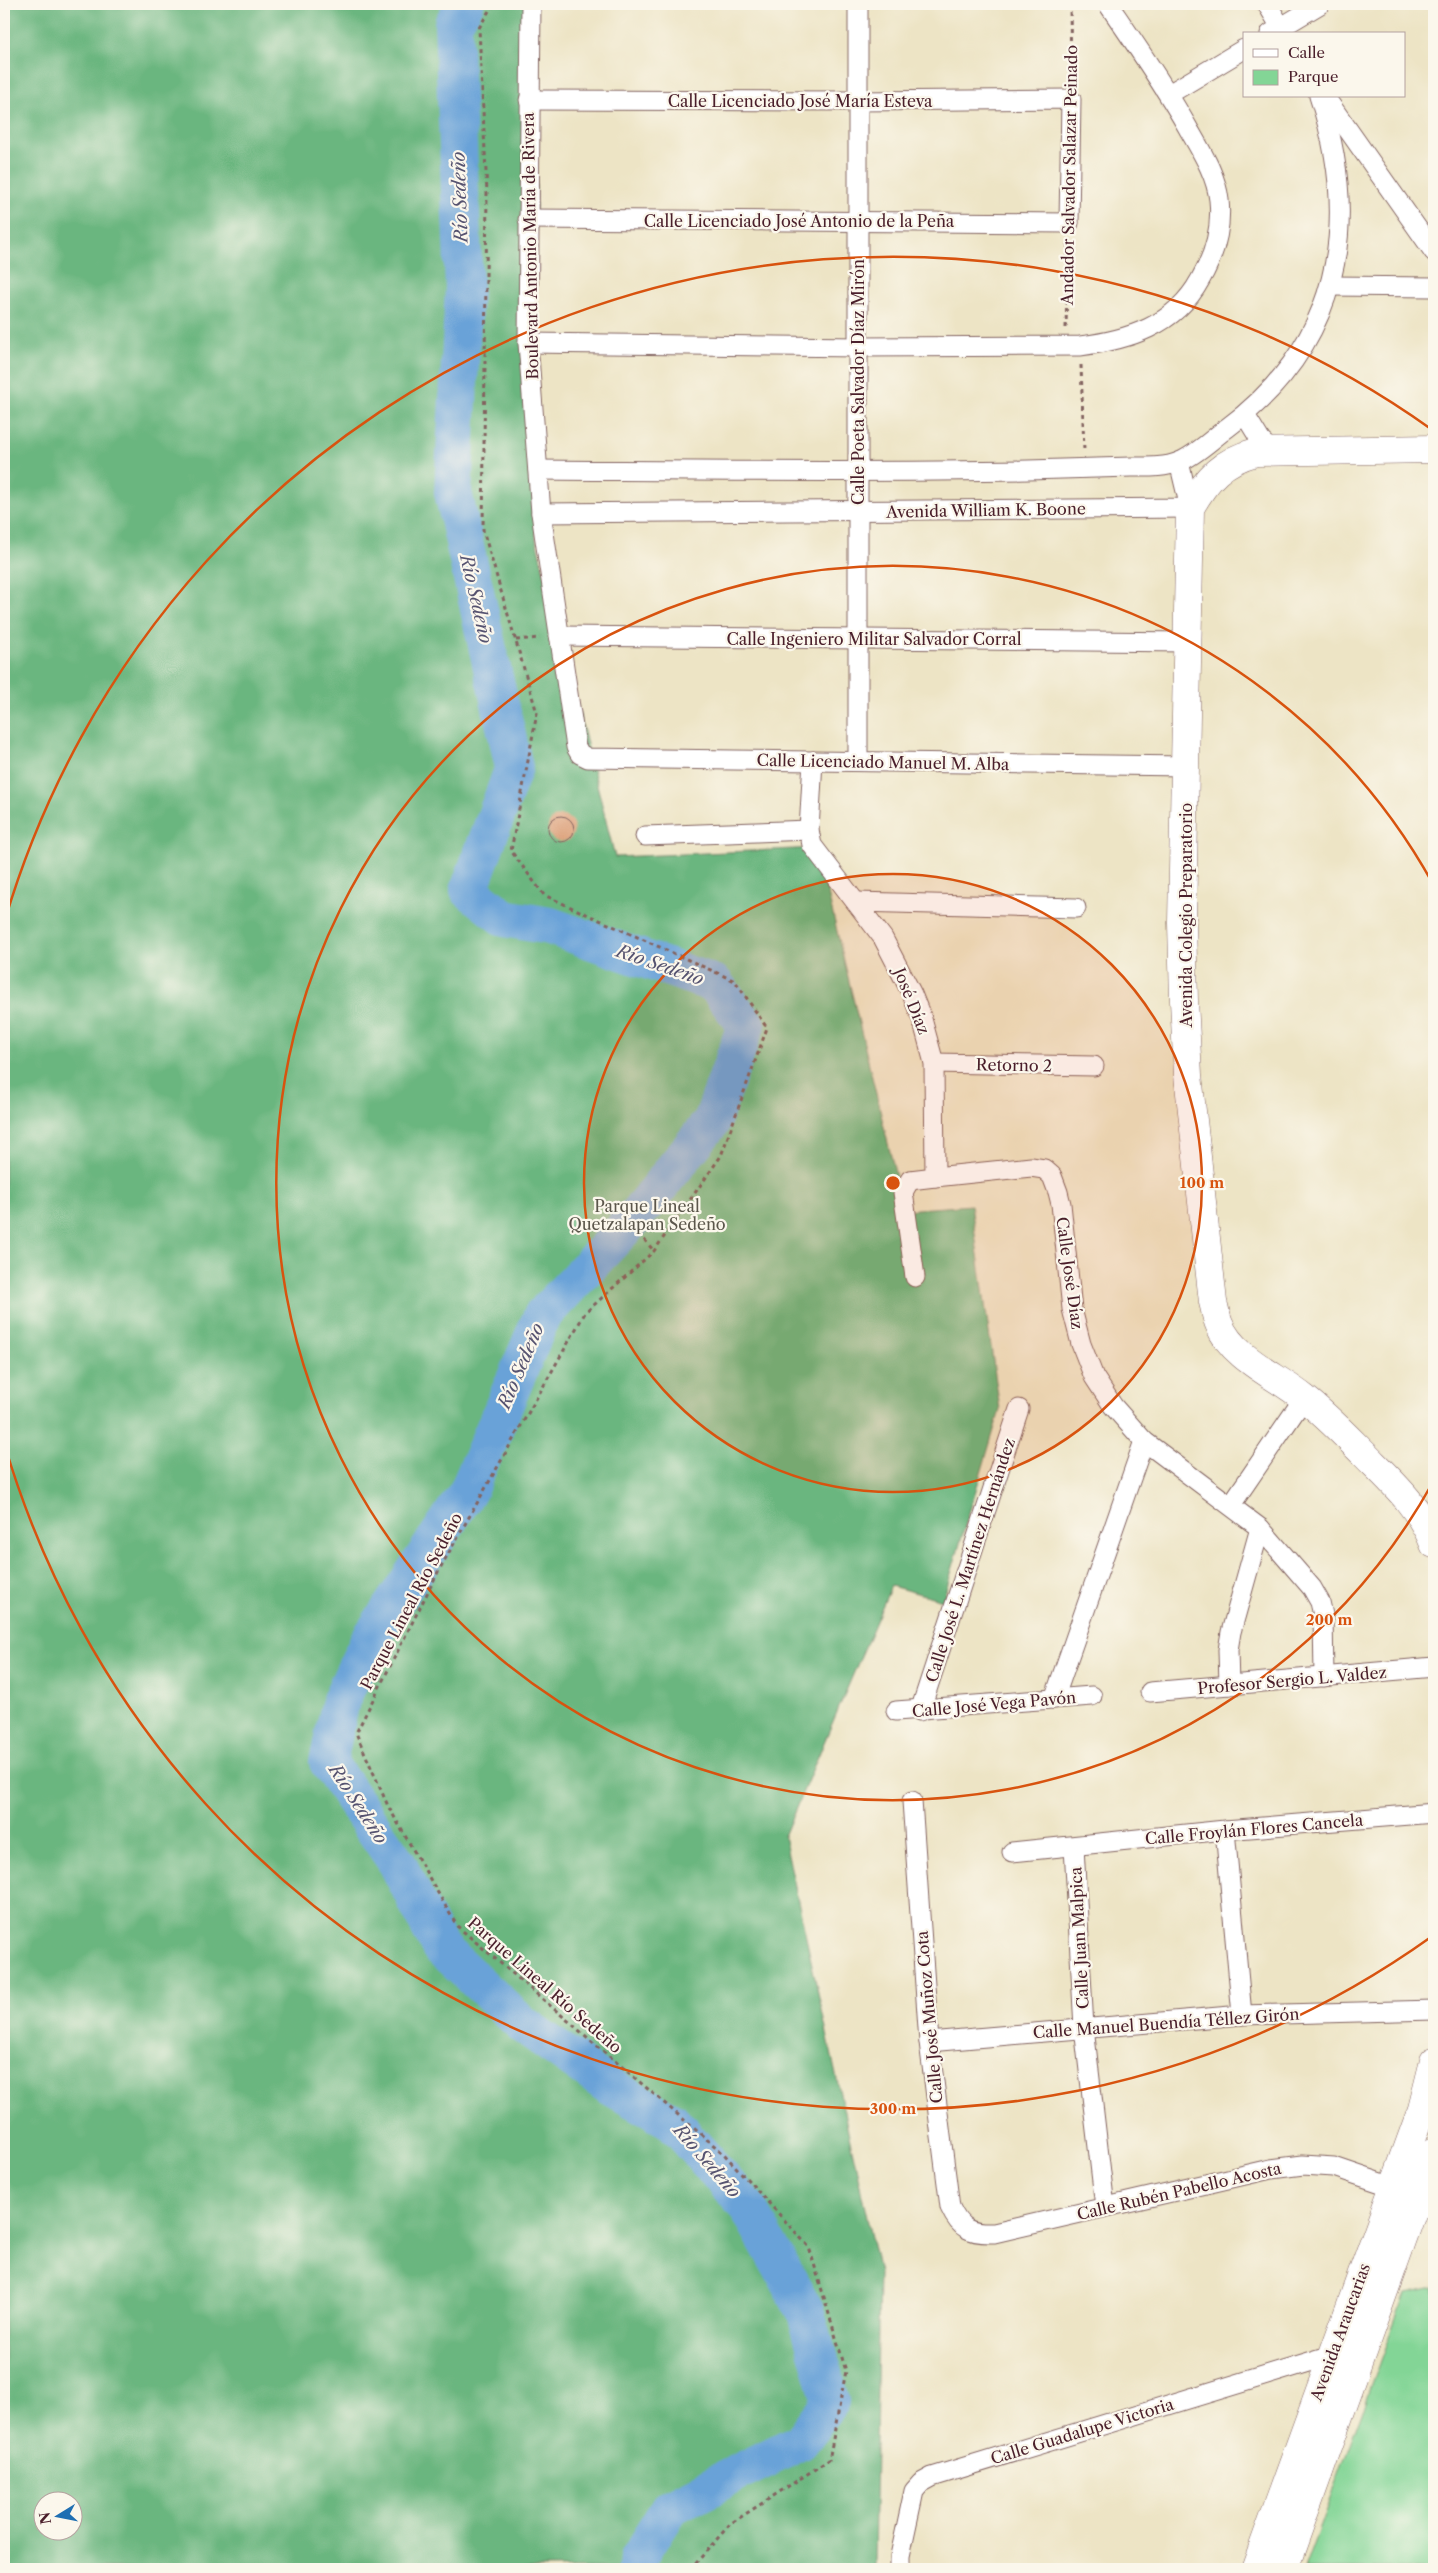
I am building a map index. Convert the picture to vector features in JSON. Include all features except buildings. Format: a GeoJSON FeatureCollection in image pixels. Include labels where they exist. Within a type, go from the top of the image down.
{"type":"FeatureCollection","features":[{"type":"Feature","properties":{"kind":"street","name":"Boulevard Antonio María de Rivera"},"geometry":{"type":"LineString","coordinates":[[531,4],[528,343],[541,513],[576,746],[580,754]]}},
{"type":"Feature","properties":{"kind":"street","name":"Calle Poeta Salvador Díaz Mirón"},"geometry":{"type":"LineString","coordinates":[[858,4],[858,760]]}},
{"type":"Feature","properties":{"kind":"street"},"geometry":{"type":"LineString","coordinates":[[528,343],[858,347],[1073,346],[1109,342],[1141,333],[1168,318],[1193,294],[1211,260],[1218,233],[1219,200],[1209,165],[1169,94],[1108,4]]}},
{"type":"Feature","properties":{"kind":"street"},"geometry":{"type":"LineString","coordinates":[[1267,4],[1279,32],[1320,4]]}},
{"type":"Feature","properties":{"kind":"street"},"geometry":{"type":"LineString","coordinates":[[1169,94],[1243,50]]}},
{"type":"Feature","properties":{"kind":"street"},"geometry":{"type":"LineString","coordinates":[[538,470],[858,473],[1084,469],[1164,466],[1179,462],[1245,415],[1279,382],[1303,349],[1322,313],[1331,286],[1339,210],[1335,158],[1320,98]]}},
{"type":"Feature","properties":{"kind":"street"},"geometry":{"type":"LineString","coordinates":[[1326,98],[1434,252]]}},
{"type":"Feature","properties":{"kind":"street","name":"Calle Licenciado José María Esteva"},"geometry":{"type":"LineString","coordinates":[[529,100],[858,101],[1071,99]]}},
{"type":"Feature","properties":{"kind":"street","name":"Andador Salvador Salazar Peinado"},"geometry":{"type":"LineString","coordinates":[[1069,223],[1071,99]]}},
{"type":"Feature","properties":{"kind":"street","name":"Calle Licenciado José Antonio de la Peña"},"geometry":{"type":"LineString","coordinates":[[528,219],[1069,223]]}},
{"type":"Feature","properties":{"kind":"street"},"geometry":{"type":"LineString","coordinates":[[1331,286],[1434,287]]}},
{"type":"Feature","properties":{"kind":"street"},"geometry":{"type":"LineString","coordinates":[[1245,415],[1261,441],[1272,451]]}},
{"type":"Feature","properties":{"kind":"street"},"geometry":{"type":"LineString","coordinates":[[1190,508],[1204,483],[1219,469],[1242,456],[1272,451],[1434,449]]}},
{"type":"Feature","properties":{"kind":"street","name":"Avenida Colegio Preparatorio"},"geometry":{"type":"LineString","coordinates":[[1179,462],[1190,508],[1182,923],[1184,1001],[1188,1075],[1213,1302],[1219,1325],[1229,1341],[1248,1358],[1304,1398],[1337,1427],[1408,1498],[1429,1531],[1434,1544]]}},
{"type":"Feature","properties":{"kind":"street","name":"Avenida William K. Boone"},"geometry":{"type":"LineString","coordinates":[[541,513],[1190,508]]}},
{"type":"Feature","properties":{"kind":"street","name":"Calle Ingeniero Militar Salvador Corral"},"geometry":{"type":"LineString","coordinates":[[559,636],[1188,642]]}},
{"type":"Feature","properties":{"kind":"street","name":"Calle Licenciado Manuel M. Alba"},"geometry":{"type":"LineString","coordinates":[[580,754],[588,758],[858,760],[1186,766]]}},
{"type":"Feature","properties":{"kind":"street","name":"José Díaz"},"geometry":{"type":"LineString","coordinates":[[813,761],[809,830],[812,845],[820,858],[857,902],[883,938],[912,994],[922,1019],[934,1063],[934,1177]]}},
{"type":"Feature","properties":{"kind":"street"},"geometry":{"type":"LineString","coordinates":[[645,836],[809,830]]}},
{"type":"Feature","properties":{"kind":"street"},"geometry":{"type":"LineString","coordinates":[[857,902],[1076,908]]}},
{"type":"Feature","properties":{"kind":"street","name":"Retorno 2"},"geometry":{"type":"LineString","coordinates":[[934,1063],[1094,1066]]}},
{"type":"Feature","properties":{"kind":"street","name":"Calle José Díaz"},"geometry":{"type":"LineString","coordinates":[[934,1177],[1031,1167],[1044,1169],[1052,1176],[1061,1204],[1072,1309],[1081,1344],[1094,1377],[1113,1406],[1144,1441],[1231,1504],[1260,1528],[1312,1588],[1320,1602],[1323,1615],[1324,1677]]}},
{"type":"Feature","properties":{"kind":"street"},"geometry":{"type":"LineString","coordinates":[[915,1277],[903,1192],[910,1180],[934,1177]]}},
{"type":"Feature","properties":{"kind":"street"},"geometry":{"type":"LineString","coordinates":[[1231,1504],[1304,1398]]}},
{"type":"Feature","properties":{"kind":"street","name":"Calle José L. Martínez Hernández"},"geometry":{"type":"LineString","coordinates":[[920,1710],[1019,1409]]}},
{"type":"Feature","properties":{"kind":"street"},"geometry":{"type":"LineString","coordinates":[[1054,1699],[1144,1441]]}},
{"type":"Feature","properties":{"kind":"street"},"geometry":{"type":"LineString","coordinates":[[1229,1685],[1228,1650],[1231,1632],[1260,1528]]}},
{"type":"Feature","properties":{"kind":"street","name":"Profesor Sergio L. Valdez"},"geometry":{"type":"LineString","coordinates":[[1150,1692],[1434,1667]]}},
{"type":"Feature","properties":{"kind":"street","name":"Calle José Vega Pavón"},"geometry":{"type":"LineString","coordinates":[[896,1712],[1092,1696]]}},
{"type":"Feature","properties":{"kind":"street","name":"Calle José Muñoz Cota"},"geometry":{"type":"LineString","coordinates":[[912,1800],[929,2042],[950,2207],[956,2220],[965,2228]]}},
{"type":"Feature","properties":{"kind":"street","name":"Calle Froylán Flores Cancela"},"geometry":{"type":"LineString","coordinates":[[1012,1852],[1225,1830],[1434,1813]]}},
{"type":"Feature","properties":{"kind":"street"},"geometry":{"type":"LineString","coordinates":[[1225,1830],[1242,2014]]}},
{"type":"Feature","properties":{"kind":"street","name":"Calle Juan Malpica"},"geometry":{"type":"LineString","coordinates":[[1074,1847],[1084,2028],[1104,2208]]}},
{"type":"Feature","properties":{"kind":"street","name":"Calle Manuel Buendía Téllez Girón"},"geometry":{"type":"LineString","coordinates":[[929,2042],[1242,2014],[1434,2010]]}},
{"type":"Feature","properties":{"kind":"street","name":"Avenida Araucarias"},"geometry":{"type":"LineString","coordinates":[[1255,2569],[1393,2186],[1430,2096],[1434,2061]]}},
{"type":"Feature","properties":{"kind":"street","name":"Avenida Araucarias"},"geometry":{"type":"LineString","coordinates":[[1284,2569],[1434,2152]]}},
{"type":"Feature","properties":{"kind":"street","name":"Calle Rubén Pabello Acosta"},"geometry":{"type":"LineString","coordinates":[[965,2228],[976,2233],[994,2233],[1272,2168],[1303,2164],[1334,2167],[1393,2186]]}},
{"type":"Feature","properties":{"kind":"street","name":"Calle Guadalupe Victoria"},"geometry":{"type":"LineString","coordinates":[[900,2569],[900,2556],[914,2491],[921,2483],[932,2477],[1332,2354]]}},
{"type":"Feature","properties":{"kind":"path","name":"Andador Salvador Salazar Peinado"},"geometry":{"type":"LineString","coordinates":[[1070,4],[1071,99]]}},
{"type":"Feature","properties":{"kind":"path","name":"Andador Salvador Salazar Peinado"},"geometry":{"type":"LineString","coordinates":[[1069,223],[1073,346],[1084,469]]}},
{"type":"Feature","properties":{"kind":"path"},"geometry":{"type":"LineString","coordinates":[[516,640],[559,636]]}},
{"type":"Feature","properties":{"kind":"path","name":"Parque Lineal Río Sedeño"},"geometry":{"type":"LineString","coordinates":[[618,1209],[654,1251],[585,1313],[439,1570],[356,1734],[388,1806],[457,1926],[724,2154],[809,2247],[846,2371],[829,2460],[730,2524],[691,2569]]}},
{"type":"Feature","properties":{"kind":"green space","name":"Parque Lineal Quetzalapan Sedeño"},"geometry":{"type":"Polygon","coordinates":[[[4,4],[536,4],[536,539],[615,857],[817,848],[904,1210],[971,1205],[1000,1410],[943,1600],[891,1586],[784,1836],[879,2273],[874,2566],[861,2569],[4,2569],[4,4]]]}},
{"type":"Feature","properties":{"kind":"green space"},"geometry":{"type":"Polygon","coordinates":[[[1434,2287],[1434,2569],[1304,2569],[1406,2293],[1434,2287]]]}},
{"type":"Feature","properties":{"kind":"waterway","name":"Río Sedeño"},"geometry":{"type":"LineString","coordinates":[[465,4],[453,24],[464,288],[453,492],[514,767],[469,890],[504,918],[550,926],[715,984],[746,1025],[712,1121],[635,1217],[542,1316],[468,1491],[368,1642],[341,1700],[328,1762],[397,1863],[440,1947],[521,2023],[608,2085],[673,2122],[749,2209],[805,2310],[831,2401],[800,2442],[670,2507],[638,2558],[637,2569]]}}]}
